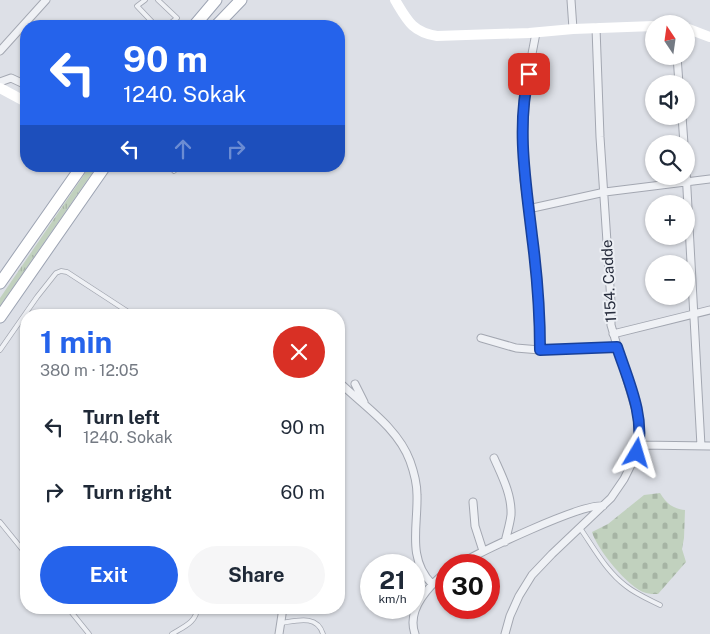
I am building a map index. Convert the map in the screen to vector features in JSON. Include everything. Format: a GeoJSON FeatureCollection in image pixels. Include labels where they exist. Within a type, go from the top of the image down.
{"type":"FeatureCollection","features":[{"type":"Feature","properties":{"kind":"main road"},"geometry":{"type":"LineString","coordinates":[[199,20],[216,0]]}},
{"type":"Feature","properties":{"kind":"main road"},"geometry":{"type":"LineString","coordinates":[[222,20],[240,0]]}},
{"type":"Feature","properties":{"kind":"main road"},"geometry":{"type":"LineString","coordinates":[[395,0],[413,26],[428,34],[464,36],[645,26]]}},
{"type":"Feature","properties":{"kind":"main road"},"geometry":{"type":"LineString","coordinates":[[695,31],[710,37]]}},
{"type":"Feature","properties":{"kind":"main road"},"geometry":{"type":"LineString","coordinates":[[0,88],[20,99]]}},
{"type":"Feature","properties":{"kind":"main road"},"geometry":{"type":"LineString","coordinates":[[0,283],[78,172]]}},
{"type":"Feature","properties":{"kind":"main road"},"geometry":{"type":"LineString","coordinates":[[0,317],[100,172]]}},
{"type":"Feature","properties":{"kind":"street"},"geometry":{"type":"LineString","coordinates":[[28,20],[46,0]]}},
{"type":"Feature","properties":{"kind":"street"},"geometry":{"type":"LineString","coordinates":[[571,0],[573,29]]}},
{"type":"Feature","properties":{"kind":"street","name":"1154. Cadde"},"geometry":{"type":"LineString","coordinates":[[505,634],[510,616],[532,575],[611,498],[624,479],[639,445],[639,421],[611,325],[605,192],[600,137],[596,28]]}},
{"type":"Feature","properties":{"kind":"street"},"geometry":{"type":"LineString","coordinates":[[0,51],[20,29]]}},
{"type":"Feature","properties":{"kind":"street"},"geometry":{"type":"LineString","coordinates":[[536,32],[526,85],[524,180],[535,261],[540,350]]}},
{"type":"Feature","properties":{"kind":"street"},"geometry":{"type":"LineString","coordinates":[[0,82],[11,78],[20,82]]}},
{"type":"Feature","properties":{"kind":"street"},"geometry":{"type":"LineString","coordinates":[[695,181],[710,179]]}},
{"type":"Feature","properties":{"kind":"street"},"geometry":{"type":"LineString","coordinates":[[528,208],[605,192],[662,185]]}},
{"type":"Feature","properties":{"kind":"street"},"geometry":{"type":"LineString","coordinates":[[687,185],[701,446]]}},
{"type":"Feature","properties":{"kind":"street"},"geometry":{"type":"LineString","coordinates":[[613,334],[710,310]]}},
{"type":"Feature","properties":{"kind":"street"},"geometry":{"type":"LineString","coordinates":[[481,338],[516,348],[540,350],[617,347]]}},
{"type":"Feature","properties":{"kind":"street"},"geometry":{"type":"LineString","coordinates":[[355,384],[370,411]]}},
{"type":"Feature","properties":{"kind":"street"},"geometry":{"type":"LineString","coordinates":[[345,388],[394,434],[411,462],[417,496],[415,543],[422,570],[432,584]]}},
{"type":"Feature","properties":{"kind":"street"},"geometry":{"type":"LineString","coordinates":[[639,445],[710,446]]}},
{"type":"Feature","properties":{"kind":"street"},"geometry":{"type":"LineString","coordinates":[[494,458],[505,482],[510,501],[511,515],[505,542]]}},
{"type":"Feature","properties":{"kind":"street"},"geometry":{"type":"LineString","coordinates":[[473,502],[476,526],[483,551]]}},
{"type":"Feature","properties":{"kind":"street"},"geometry":{"type":"LineString","coordinates":[[478,554],[561,517],[586,508],[598,505],[603,506]]}},
{"type":"Feature","properties":{"kind":"street"},"geometry":{"type":"LineString","coordinates":[[415,634],[416,609],[420,598],[435,581]]}},
{"type":"Feature","properties":{"kind":"street"},"geometry":{"type":"LineString","coordinates":[[279,634],[282,614]]}},
{"type":"Feature","properties":{"kind":"lane"},"geometry":{"type":"LineString","coordinates":[[146,0],[137,6],[150,20]]}},
{"type":"Feature","properties":{"kind":"lane"},"geometry":{"type":"LineString","coordinates":[[158,0],[177,18],[174,20]]}},
{"type":"Feature","properties":{"kind":"lane"},"geometry":{"type":"LineString","coordinates":[[29,309],[58,272],[67,272],[124,309]]}},
{"type":"Feature","properties":{"kind":"lane"},"geometry":{"type":"LineString","coordinates":[[0,350],[20,321]]}},
{"type":"Feature","properties":{"kind":"lane"},"geometry":{"type":"LineString","coordinates":[[0,522],[20,547]]}},
{"type":"Feature","properties":{"kind":"lane"},"geometry":{"type":"LineString","coordinates":[[580,528],[606,566],[619,580],[634,591],[660,605]]}},
{"type":"Feature","properties":{"kind":"lane"},"geometry":{"type":"LineString","coordinates":[[73,614],[89,634]]}},
{"type":"Feature","properties":{"kind":"lane"},"geometry":{"type":"LineString","coordinates":[[172,634],[192,621],[196,614]]}},
{"type":"Feature","properties":{"kind":"lane"},"geometry":{"type":"LineString","coordinates":[[280,623],[310,620],[319,625],[323,634]]}},
{"type":"Feature","properties":{"kind":"green space"},"geometry":{"type":"Polygon","coordinates":[[[86,172],[93,172],[0,306],[0,298],[86,172]]]}},
{"type":"Feature","properties":{"kind":"green space"},"geometry":{"type":"Polygon","coordinates":[[[660,493],[670,505],[685,510],[682,549],[686,562],[658,594],[650,594],[639,590],[622,576],[600,548],[592,532],[608,524],[644,495],[660,493]]]}},
{"type":"Feature","properties":{"kind":"route"},"geometry":{"type":"LineString","coordinates":[[529,74],[526,85],[524,116],[524,180],[535,261],[540,350],[617,347],[639,421],[640,433],[637,453]]}}]}
